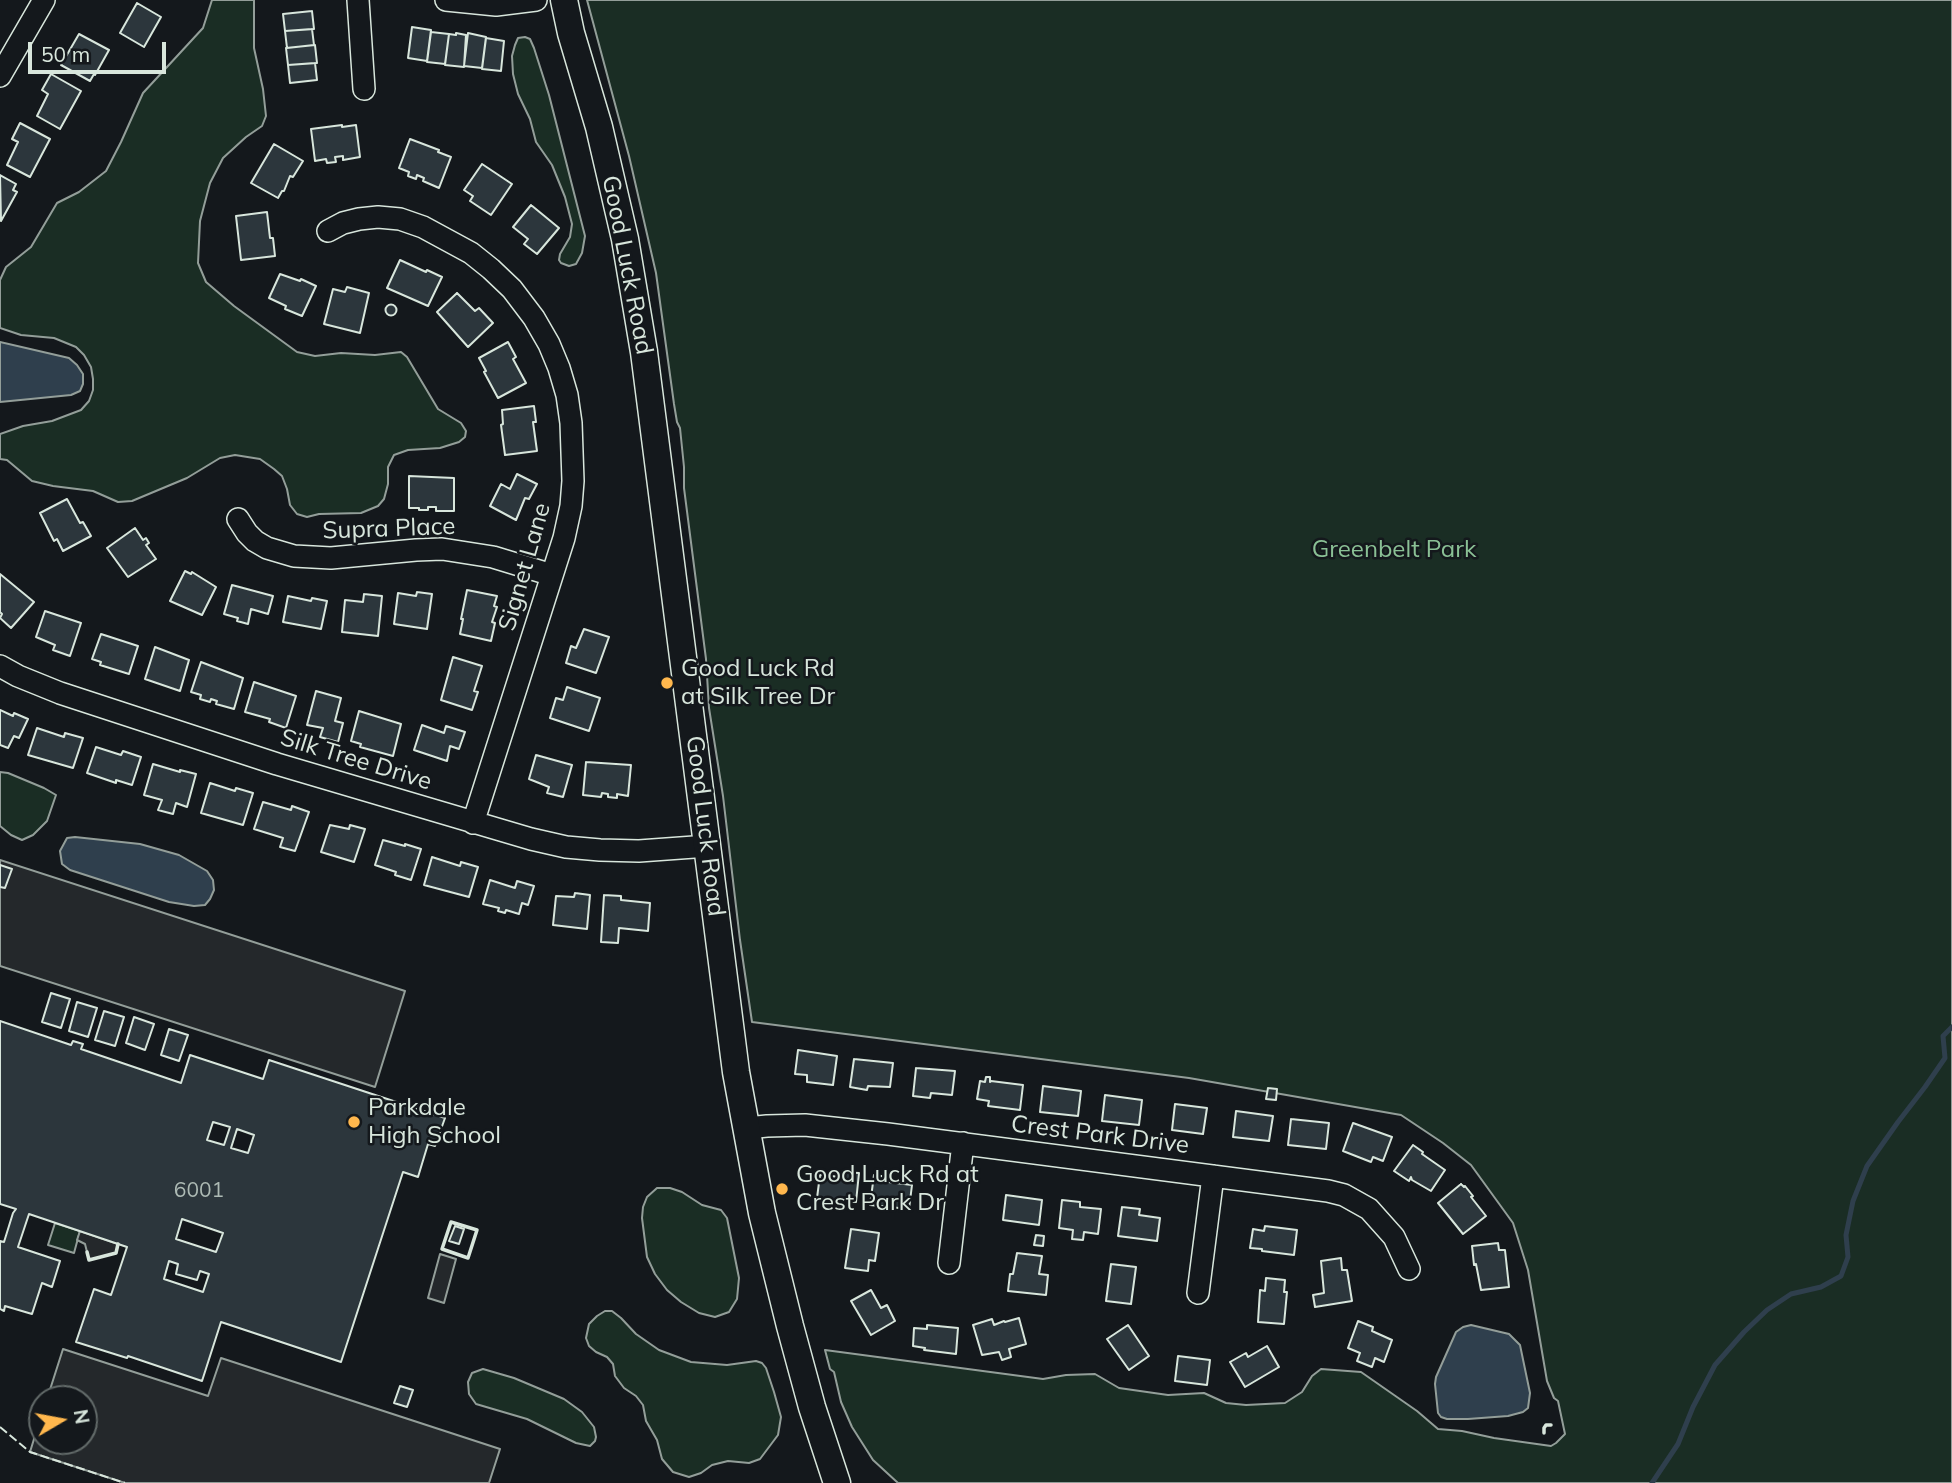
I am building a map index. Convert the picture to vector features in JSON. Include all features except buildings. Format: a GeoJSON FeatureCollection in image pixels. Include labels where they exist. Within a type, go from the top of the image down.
{"type":"FeatureCollection","features":[{"type":"Feature","properties":{"kind":"main road","name":"Good Luck Road"},"geometry":{"type":"LineString","coordinates":[[564,0],[599,127],[625,239],[640,327],[736,1072],[762,1213],[812,1407],[837,1483]]}},
{"type":"Feature","properties":{"kind":"street"},"geometry":{"type":"LineString","coordinates":[[0,76],[44,0]]}},
{"type":"Feature","properties":{"kind":"street"},"geometry":{"type":"LineString","coordinates":[[358,0],[364,89]]}},
{"type":"Feature","properties":{"kind":"street"},"geometry":{"type":"LineString","coordinates":[[446,0],[496,5],[536,0]]}},
{"type":"Feature","properties":{"kind":"street","name":"Signet Lane"},"geometry":{"type":"LineString","coordinates":[[328,231],[359,219],[379,216],[400,219],[423,227],[471,253],[512,289],[534,318],[549,344],[567,395],[573,443],[573,481],[564,538],[473,823]]}},
{"type":"Feature","properties":{"kind":"street","name":"Supra Place"},"geometry":{"type":"LineString","coordinates":[[238,519],[255,541],[267,548],[294,556],[331,558],[442,549],[493,557],[552,575]]}},
{"type":"Feature","properties":{"kind":"street","name":"Silk Tree Drive"},"geometry":{"type":"LineString","coordinates":[[0,666],[60,693],[277,764],[531,839],[566,847],[600,850],[639,851],[708,846]]}},
{"type":"Feature","properties":{"kind":"street","name":"Crest Park Drive"},"geometry":{"type":"LineString","coordinates":[[747,1128],[805,1125],[1328,1191],[1344,1195],[1369,1209],[1394,1237],[1409,1269]]}},
{"type":"Feature","properties":{"kind":"street"},"geometry":{"type":"LineString","coordinates":[[949,1263],[963,1143]]}},
{"type":"Feature","properties":{"kind":"street"},"geometry":{"type":"LineString","coordinates":[[1198,1293],[1213,1176]]}},
{"type":"Feature","properties":{"kind":"green space"},"geometry":{"type":"Polygon","coordinates":[[[212,0],[254,0],[254,48],[266,116],[262,126],[223,158],[210,183],[200,221],[198,263],[206,282],[297,352],[315,356],[401,352],[407,357],[438,409],[461,423],[466,431],[465,437],[459,442],[440,448],[408,450],[394,455],[388,467],[388,484],[384,499],[378,506],[361,513],[319,514],[307,517],[297,514],[290,505],[282,476],[260,459],[235,455],[220,458],[187,478],[132,501],[118,502],[93,491],[32,481],[7,460],[0,459],[0,434],[23,426],[52,421],[81,410],[89,401],[93,390],[91,367],[76,347],[54,338],[21,335],[0,328],[0,280],[6,267],[31,247],[57,203],[79,192],[106,171],[143,93],[203,28],[212,0]]]}},
{"type":"Feature","properties":{"kind":"green space","name":"Greenbelt Park"},"geometry":{"type":"Polygon","coordinates":[[[587,0],[1952,0],[1952,1483],[898,1483],[873,1460],[852,1427],[841,1402],[834,1372],[830,1369],[825,1350],[1043,1379],[1095,1374],[1119,1388],[1168,1395],[1204,1393],[1226,1403],[1246,1405],[1285,1403],[1302,1392],[1312,1376],[1321,1369],[1361,1372],[1438,1429],[1551,1446],[1565,1434],[1558,1401],[1547,1381],[1528,1270],[1513,1223],[1471,1165],[1401,1115],[1189,1078],[752,1022],[709,708],[706,659],[684,488],[680,428],[674,404],[656,273],[629,156],[587,0]]]}},
{"type":"Feature","properties":{"kind":"green space"},"geometry":{"type":"Polygon","coordinates":[[[518,38],[530,39],[534,48],[549,95],[585,236],[582,253],[576,264],[569,266],[559,260],[570,237],[572,224],[565,197],[552,165],[536,142],[513,74],[512,56],[515,45],[518,38]]]}},
{"type":"Feature","properties":{"kind":"green space"},"geometry":{"type":"Polygon","coordinates":[[[0,772],[8,773],[56,795],[47,821],[33,835],[22,840],[0,826],[0,772]]]}},
{"type":"Feature","properties":{"kind":"green space"},"geometry":{"type":"Polygon","coordinates":[[[657,1188],[682,1192],[702,1205],[721,1210],[727,1218],[739,1278],[737,1299],[729,1312],[715,1317],[699,1313],[667,1290],[655,1274],[647,1257],[642,1218],[647,1197],[657,1188]]]}},
{"type":"Feature","properties":{"kind":"green space"},"geometry":{"type":"Polygon","coordinates":[[[55,1223],[80,1231],[74,1253],[48,1245],[55,1223]]]}},
{"type":"Feature","properties":{"kind":"green space"},"geometry":{"type":"Polygon","coordinates":[[[605,1311],[612,1311],[636,1334],[659,1350],[691,1362],[727,1365],[756,1361],[762,1363],[766,1368],[781,1417],[778,1435],[760,1459],[749,1463],[728,1461],[712,1465],[689,1477],[673,1472],[662,1459],[657,1440],[646,1421],[643,1405],[615,1376],[613,1364],[607,1357],[589,1346],[586,1338],[589,1324],[605,1311]]]}},
{"type":"Feature","properties":{"kind":"green space"},"geometry":{"type":"Polygon","coordinates":[[[483,1369],[514,1378],[564,1399],[582,1412],[594,1427],[595,1441],[590,1446],[576,1443],[527,1419],[476,1404],[469,1394],[468,1382],[472,1373],[483,1369]]]}},
{"type":"Feature","properties":{"kind":"shaded area"},"geometry":{"type":"Polygon","coordinates":[[[0,860],[405,991],[375,1087],[0,966],[0,860]]]}},
{"type":"Feature","properties":{"kind":"shaded area"},"geometry":{"type":"Polygon","coordinates":[[[80,1231],[118,1244],[116,1253],[89,1260],[85,1244],[77,1240],[80,1231]]]}},
{"type":"Feature","properties":{"kind":"shaded area"},"geometry":{"type":"Polygon","coordinates":[[[440,1254],[456,1259],[444,1303],[428,1298],[440,1254]]]}},
{"type":"Feature","properties":{"kind":"shaded area"},"geometry":{"type":"Polygon","coordinates":[[[63,1349],[208,1396],[221,1358],[500,1449],[489,1483],[125,1483],[39,1455],[98,1455],[98,1385],[51,1385],[63,1349]]]}},
{"type":"Feature","properties":{"kind":"water"},"geometry":{"type":"Polygon","coordinates":[[[0,342],[69,358],[83,374],[80,391],[71,395],[0,402],[0,342]]]}},
{"type":"Feature","properties":{"kind":"water"},"geometry":{"type":"Polygon","coordinates":[[[67,838],[140,844],[179,855],[207,871],[213,880],[214,890],[205,905],[194,906],[169,902],[70,870],[62,864],[60,851],[67,838]]]}},
{"type":"Feature","properties":{"kind":"water"},"geometry":{"type":"Polygon","coordinates":[[[1471,1325],[1509,1334],[1520,1345],[1530,1393],[1528,1408],[1523,1412],[1468,1419],[1447,1419],[1438,1413],[1436,1377],[1456,1332],[1471,1325]]]}},
{"type":"Feature","properties":{"kind":"waterway"},"geometry":{"type":"LineString","coordinates":[[1652,1483],[1678,1444],[1693,1407],[1715,1365],[1744,1332],[1767,1310],[1791,1294],[1821,1287],[1841,1276],[1848,1257],[1846,1235],[1853,1201],[1867,1166],[1945,1058],[1943,1036],[1952,1027]]}},
{"type":"Feature","properties":{"kind":"fence"},"geometry":{"type":"LineString","coordinates":[[0,1427],[30,1452],[125,1483]]}},
{"type":"Feature","properties":{"kind":"wall"},"geometry":{"type":"LineString","coordinates":[[451,1222],[477,1230],[468,1258],[442,1249],[451,1222]]}},
{"type":"Feature","properties":{"kind":"wall"},"geometry":{"type":"LineString","coordinates":[[87,1252],[89,1260],[116,1253],[118,1244]]}},
{"type":"Feature","properties":{"kind":"wall"},"geometry":{"type":"LineString","coordinates":[[1544,1433],[1546,1425],[1551,1425]]}},
{"type":"Feature","properties":{"kind":"place","name":"Good Luck Rd at Silk Tree Dr"},"geometry":{"type":"Point","coordinates":[667,683]}},
{"type":"Feature","properties":{"kind":"place","name":"Parkdale High School"},"geometry":{"type":"Point","coordinates":[354,1122]}},
{"type":"Feature","properties":{"kind":"place","name":"Good Luck Rd at Crest Park Dr"},"geometry":{"type":"Point","coordinates":[782,1189]}}]}
